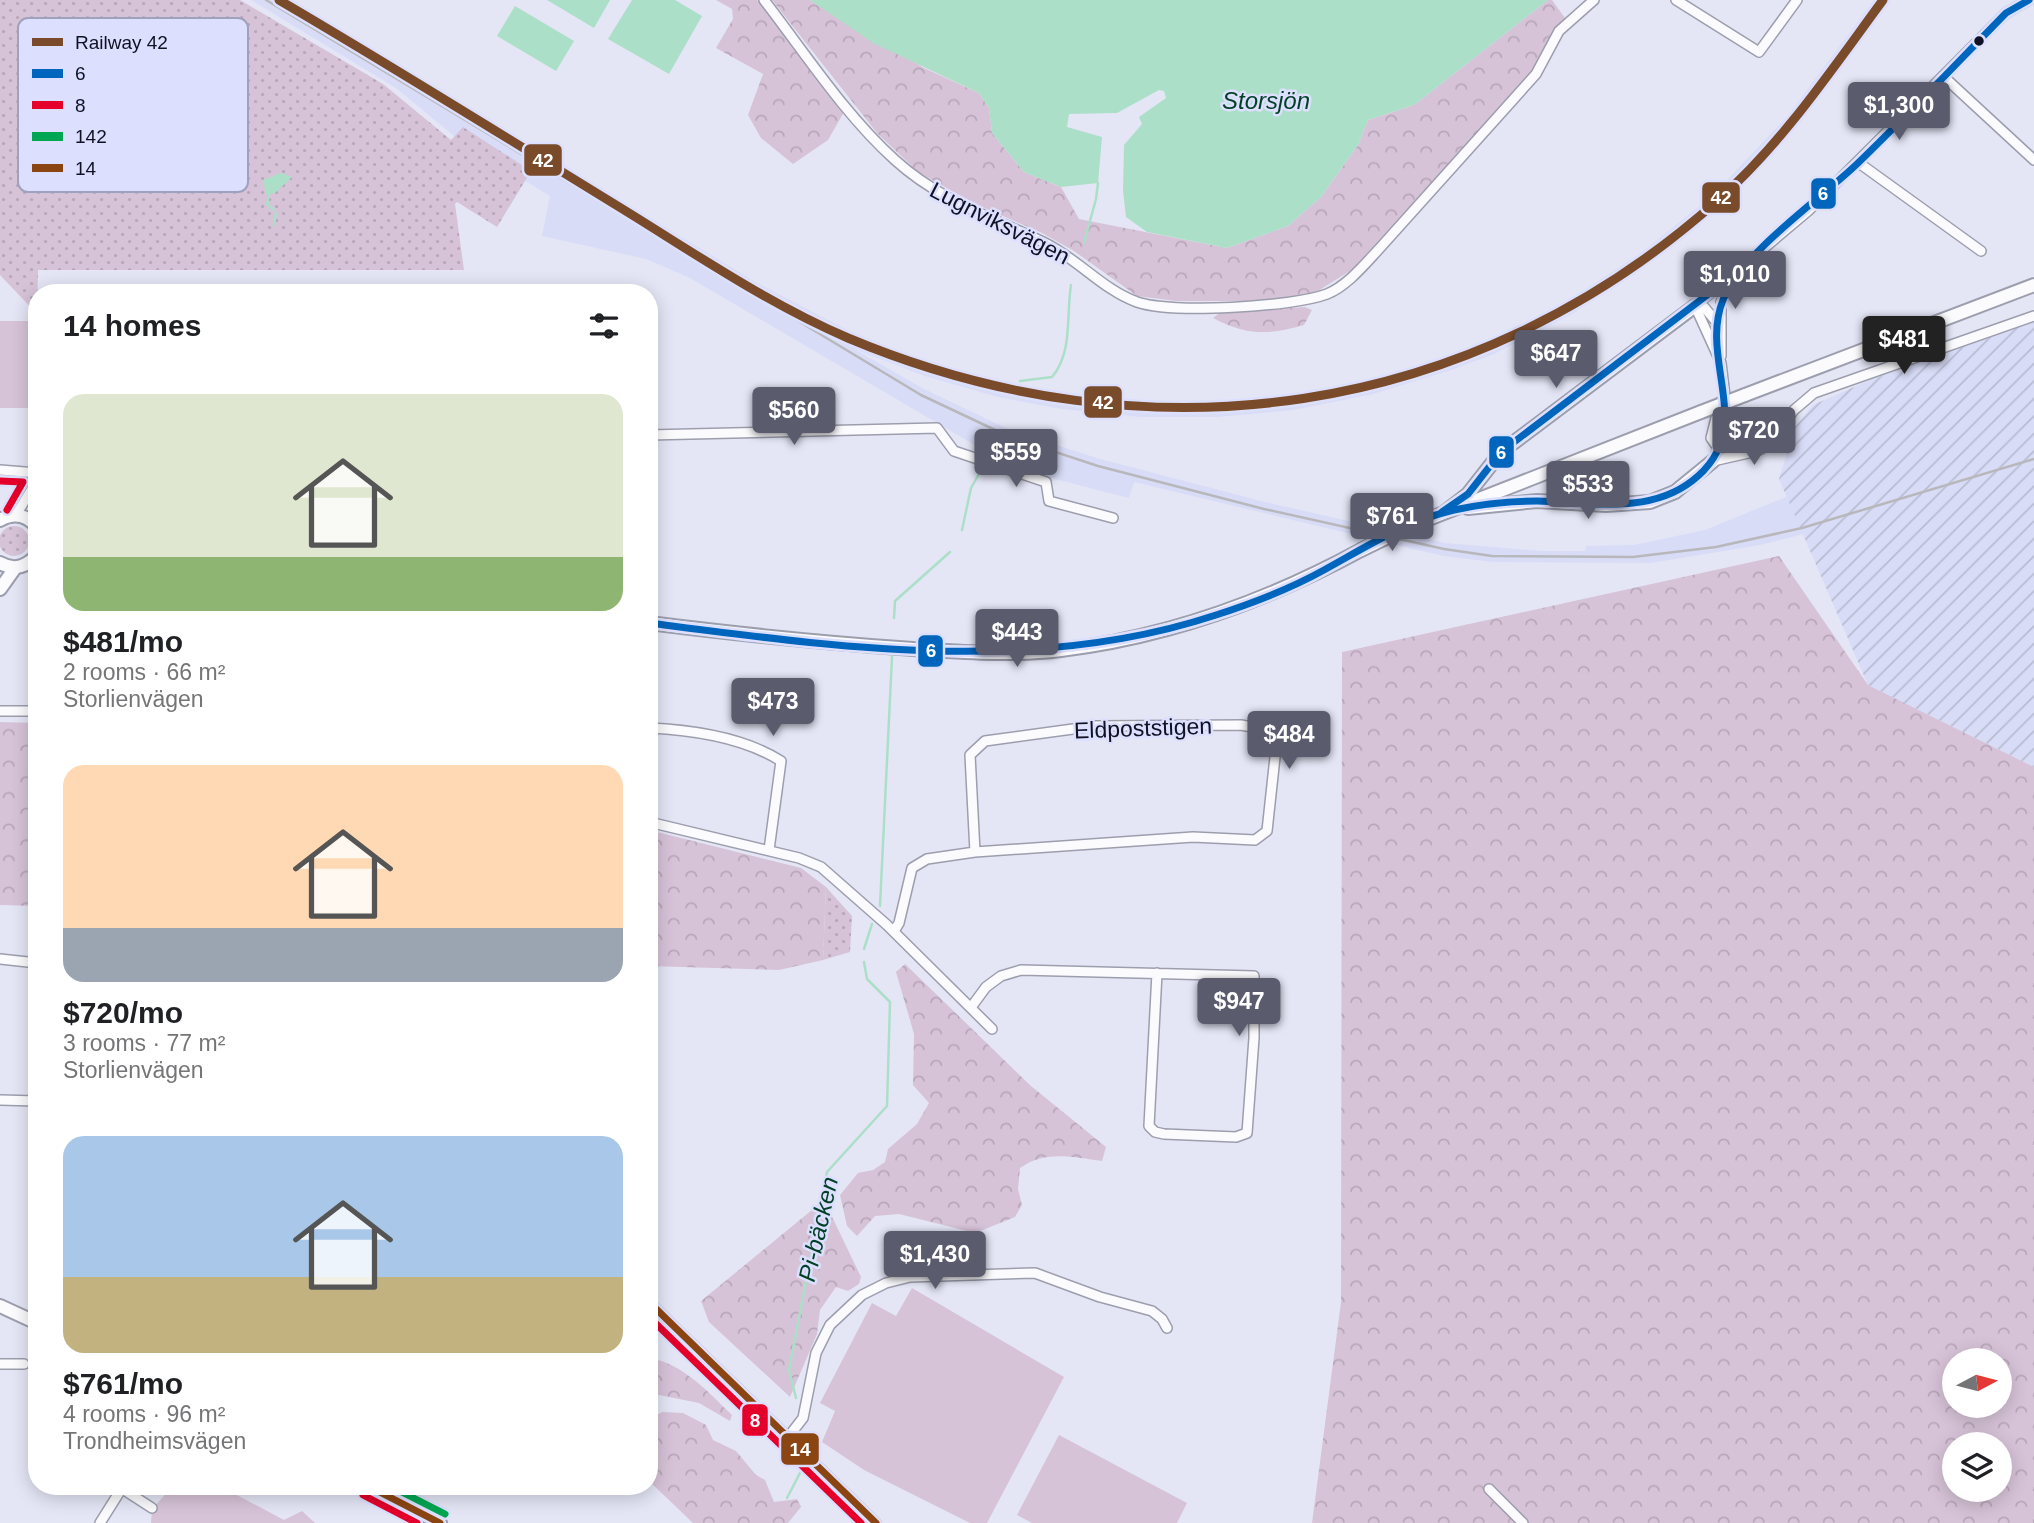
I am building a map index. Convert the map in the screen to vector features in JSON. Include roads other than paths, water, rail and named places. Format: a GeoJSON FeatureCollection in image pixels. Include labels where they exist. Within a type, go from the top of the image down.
{"type":"FeatureCollection","features":[{"type":"Feature","properties":{"kind":"main road"},"geometry":{"type":"LineString","coordinates":[[658,624],[835,644],[997,653],[1059,650],[1127,639],[1214,616],[1308,579],[1361,550],[1441,513],[2034,285]]}},
{"type":"Feature","properties":{"kind":"main road"},"geometry":{"type":"LineString","coordinates":[[1441,513],[1468,494],[1501,452],[1695,306]]}},
{"type":"Feature","properties":{"kind":"main road"},"geometry":{"type":"LineString","coordinates":[[1441,513],[1514,503],[1606,506],[1650,502],[1675,492],[1713,461]]}},
{"type":"Feature","properties":{"kind":"main road"},"geometry":{"type":"LineString","coordinates":[[5,517],[28,523]]}},
{"type":"Feature","properties":{"kind":"main road"},"geometry":{"type":"LineString","coordinates":[[0,563],[15,568]]}},
{"type":"Feature","properties":{"kind":"main road"},"geometry":{"type":"LineString","coordinates":[[0,589],[15,568],[28,563]]}},
{"type":"Feature","properties":{"kind":"main road"},"geometry":{"type":"LineString","coordinates":[[0,1306],[28,1319]]}},
{"type":"Feature","properties":{"kind":"main road"},"geometry":{"type":"LineString","coordinates":[[386,1495],[440,1523]]}},
{"type":"Feature","properties":{"kind":"street","name":"Lugnviksvägen"},"geometry":{"type":"LineString","coordinates":[[764,0],[855,117],[893,159],[929,189],[964,208],[1047,244],[1120,294],[1139,303],[1169,307],[1265,306],[1296,303],[1329,293],[1356,273],[1379,249],[1536,74],[1559,31],[1594,0]]}},
{"type":"Feature","properties":{"kind":"street"},"geometry":{"type":"LineString","coordinates":[[1676,0],[1759,52],[1797,0]]}},
{"type":"Feature","properties":{"kind":"street"},"geometry":{"type":"LineString","coordinates":[[1695,306],[1752,260],[1858,163],[2006,13],[2029,0]]}},
{"type":"Feature","properties":{"kind":"street"},"geometry":{"type":"LineString","coordinates":[[1943,76],[2034,160]]}},
{"type":"Feature","properties":{"kind":"street"},"geometry":{"type":"LineString","coordinates":[[1858,163],[1981,251]]}},
{"type":"Feature","properties":{"kind":"street"},"geometry":{"type":"LineString","coordinates":[[1752,260],[1721,302],[1719,325],[1723,383],[1728,421],[1733,434],[1754,440],[1774,439]]}},
{"type":"Feature","properties":{"kind":"street"},"geometry":{"type":"LineString","coordinates":[[1695,306],[1704,307],[1719,325]]}},
{"type":"Feature","properties":{"kind":"street"},"geometry":{"type":"LineString","coordinates":[[1695,306],[1721,363]]}},
{"type":"Feature","properties":{"kind":"street"},"geometry":{"type":"LineString","coordinates":[[1713,461],[1758,452],[1774,439],[1794,410],[1814,393],[2034,316]]}},
{"type":"Feature","properties":{"kind":"street"},"geometry":{"type":"LineString","coordinates":[[1723,383],[1711,438],[1718,448],[1746,453]]}},
{"type":"Feature","properties":{"kind":"street"},"geometry":{"type":"LineString","coordinates":[[1713,461],[1728,421]]}},
{"type":"Feature","properties":{"kind":"street"},"geometry":{"type":"LineString","coordinates":[[658,435],[937,428],[954,451],[1046,482],[1049,501],[1113,518]]}},
{"type":"Feature","properties":{"kind":"street"},"geometry":{"type":"LineString","coordinates":[[0,470],[28,472]]}},
{"type":"Feature","properties":{"kind":"street"},"geometry":{"type":"LineString","coordinates":[[5,517],[28,492]]}},
{"type":"Feature","properties":{"kind":"street"},"geometry":{"type":"LineString","coordinates":[[0,711],[28,711]]}},
{"type":"Feature","properties":{"kind":"street","name":"Eldpoststigen"},"geometry":{"type":"LineString","coordinates":[[896,927],[912,868],[927,859],[975,852],[1193,837],[1255,840],[1267,831],[1276,748],[1274,731],[1241,725],[1095,726],[985,741],[970,755],[975,852]]}},
{"type":"Feature","properties":{"kind":"street"},"geometry":{"type":"LineString","coordinates":[[658,728],[687,730],[762,749],[781,761],[769,850]]}},
{"type":"Feature","properties":{"kind":"street"},"geometry":{"type":"LineString","coordinates":[[658,824],[769,850],[821,867],[896,927],[942,980],[972,1006],[992,1029]]}},
{"type":"Feature","properties":{"kind":"street"},"geometry":{"type":"LineString","coordinates":[[0,959],[28,962]]}},
{"type":"Feature","properties":{"kind":"street"},"geometry":{"type":"LineString","coordinates":[[972,1006],[986,987],[1000,976],[1021,970],[1157,972],[1254,976],[1254,1038],[1247,1133],[1236,1137],[1164,1134],[1155,1132],[1150,1126],[1157,972]]}},
{"type":"Feature","properties":{"kind":"street"},"geometry":{"type":"LineString","coordinates":[[0,1100],[28,1101]]}},
{"type":"Feature","properties":{"kind":"street"},"geometry":{"type":"LineString","coordinates":[[789,1436],[803,1418],[816,1353],[830,1325],[862,1295],[886,1283],[910,1277],[1035,1273],[1100,1297],[1152,1311],[1162,1319],[1167,1328]]}},
{"type":"Feature","properties":{"kind":"street"},"geometry":{"type":"LineString","coordinates":[[658,1310],[876,1523]]}},
{"type":"Feature","properties":{"kind":"street"},"geometry":{"type":"LineString","coordinates":[[0,1364],[24,1364]]}},
{"type":"Feature","properties":{"kind":"street"},"geometry":{"type":"LineString","coordinates":[[1489,1489],[1523,1523]]}},
{"type":"Feature","properties":{"kind":"street"},"geometry":{"type":"LineString","coordinates":[[100,1523],[116,1495]]}},
{"type":"Feature","properties":{"kind":"street"},"geometry":{"type":"LineString","coordinates":[[132,1495],[152,1508]]}},
{"type":"Feature","properties":{"kind":"water"},"geometry":{"type":"Polygon","coordinates":[[[547,0],[610,0],[594,28],[547,0]]]}},
{"type":"Feature","properties":{"kind":"water"},"geometry":{"type":"Polygon","coordinates":[[[632,0],[675,0],[702,16],[669,74],[608,39],[632,0]]]}},
{"type":"Feature","properties":{"kind":"water","name":"Storsjön"},"geometry":{"type":"Polygon","coordinates":[[[810,0],[1548,0],[1414,105],[1368,120],[1358,145],[1321,197],[1288,226],[1227,248],[1147,232],[1126,217],[1123,191],[1124,145],[1142,124],[1139,117],[1166,98],[1164,91],[1159,90],[1117,113],[1069,114],[1067,127],[1102,137],[1098,183],[1061,187],[1024,172],[992,133],[989,108],[979,93],[873,43],[810,0]]]}},
{"type":"Feature","properties":{"kind":"water"},"geometry":{"type":"Polygon","coordinates":[[[515,6],[574,41],[556,71],[497,36],[515,6]]]}},
{"type":"Feature","properties":{"kind":"water"},"geometry":{"type":"Polygon","coordinates":[[[281,173],[292,177],[275,193],[266,195],[263,180],[281,173]]]}},
{"type":"Feature","properties":{"kind":"waterway","name":"Pi-bäcken"},"geometry":{"type":"LineString","coordinates":[[1084,243],[1098,183]]}},
{"type":"Feature","properties":{"kind":"waterway"},"geometry":{"type":"LineString","coordinates":[[269,195],[267,204],[274,210]]}},
{"type":"Feature","properties":{"kind":"waterway"},"geometry":{"type":"LineString","coordinates":[[274,225],[276,213]]}},
{"type":"Feature","properties":{"kind":"waterway","name":"Pi-bäcken"},"geometry":{"type":"LineString","coordinates":[[1020,381],[1052,377],[1059,367],[1068,333],[1071,285]]}},
{"type":"Feature","properties":{"kind":"waterway","name":"Pi-bäcken"},"geometry":{"type":"LineString","coordinates":[[962,530],[971,488],[984,465]]}},
{"type":"Feature","properties":{"kind":"waterway","name":"Pi-bäcken"},"geometry":{"type":"LineString","coordinates":[[894,618],[895,601],[950,552]]}},
{"type":"Feature","properties":{"kind":"waterway","name":"Pi-bäcken"},"geometry":{"type":"LineString","coordinates":[[880,906],[892,657]]}},
{"type":"Feature","properties":{"kind":"waterway","name":"Pi-bäcken"},"geometry":{"type":"LineString","coordinates":[[864,949],[872,924]]}},
{"type":"Feature","properties":{"kind":"waterway","name":"Pi-bäcken"},"geometry":{"type":"LineString","coordinates":[[796,1398],[789,1370],[827,1172],[887,1106],[890,1002],[867,979],[864,962]]}},
{"type":"Feature","properties":{"kind":"waterway","name":"Pi-bäcken"},"geometry":{"type":"LineString","coordinates":[[787,1498],[800,1473]]}},
{"type":"Feature","properties":{"kind":"railway"},"geometry":{"type":"LineString","coordinates":[[266,0],[921,395],[1010,437],[1098,466],[1264,509],[1444,549],[1492,556],[1633,557],[1716,547],[1802,528],[2034,459]]}},
{"type":"Feature","properties":{"kind":"rail line","name":"42"},"geometry":{"type":"LineString","coordinates":[[279,0],[736,280],[791,311],[848,338],[961,377],[1076,400],[1190,408],[1303,398],[1413,373],[1520,332],[1622,275],[1741,179],[1785,131],[1883,0]]}}]}
